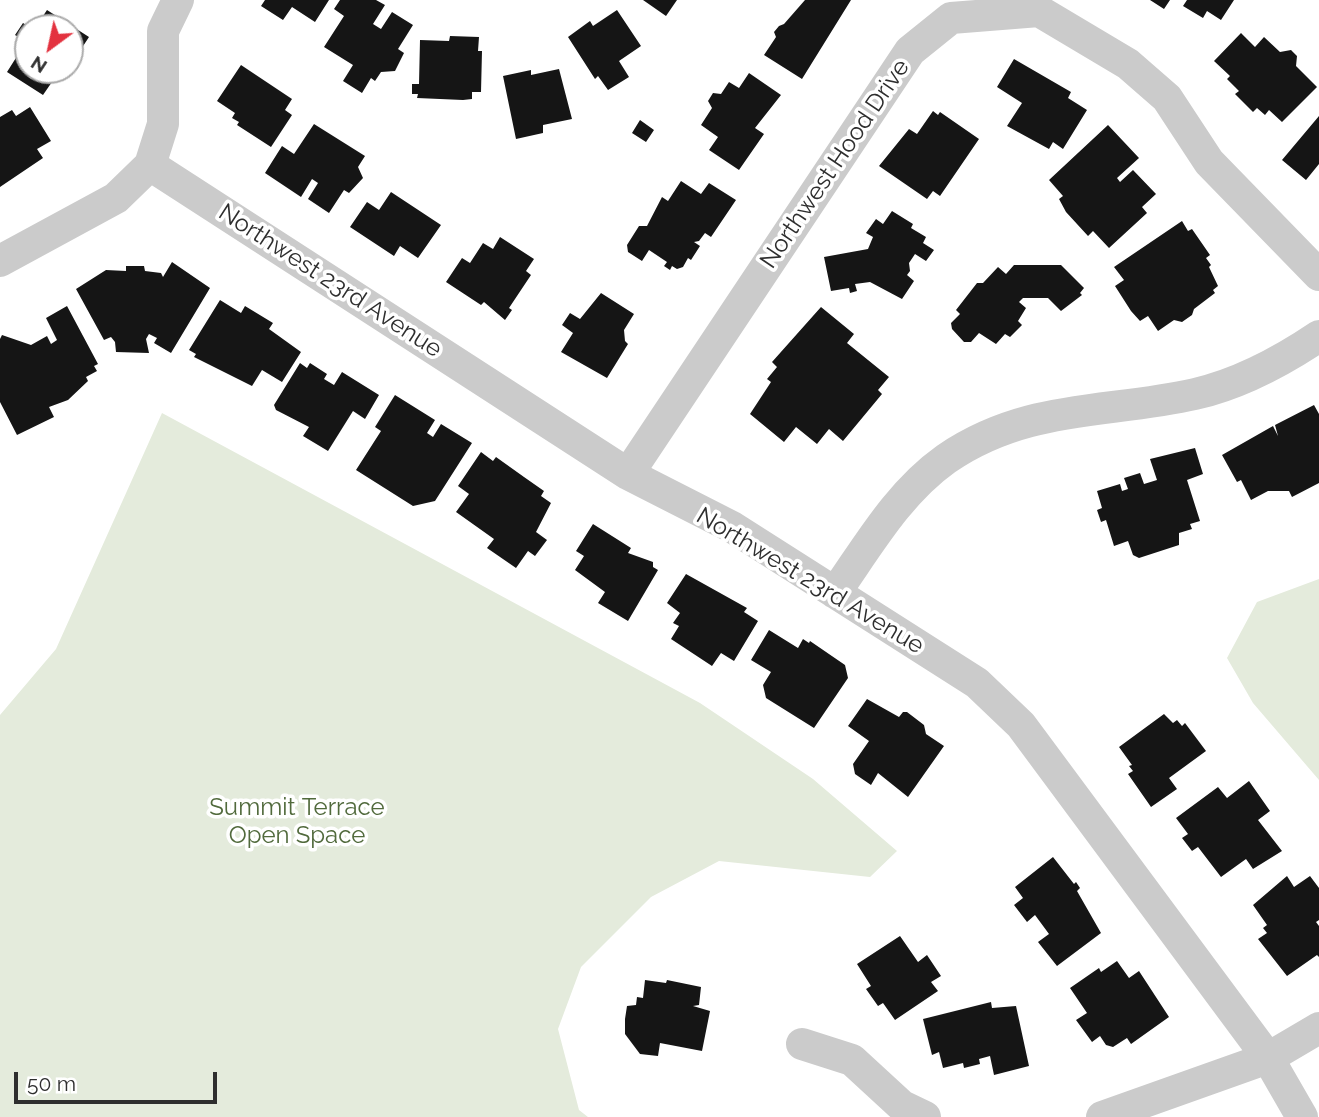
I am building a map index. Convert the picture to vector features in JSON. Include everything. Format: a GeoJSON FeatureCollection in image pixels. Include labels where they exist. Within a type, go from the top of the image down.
{"type":"FeatureCollection","features":[{"type":"Feature","properties":{"kind":"street"},"geometry":{"type":"LineString","coordinates":[[0,261],[116,198],[150,164],[163,124],[163,31],[178,0]]}},
{"type":"Feature","properties":{"kind":"street","name":"Northwest Hood Drive"},"geometry":{"type":"LineString","coordinates":[[628,474],[910,51],[951,18],[1039,11],[1128,64],[1167,98],[1209,162],[1319,275]]}},
{"type":"Feature","properties":{"kind":"street","name":"Northwest 23rd Avenue"},"geometry":{"type":"LineString","coordinates":[[150,164],[628,474],[732,527],[977,683],[1021,725],[1268,1058],[1302,1117]]}},
{"type":"Feature","properties":{"kind":"street"},"geometry":{"type":"LineString","coordinates":[[835,593],[902,497],[946,459],[1027,420],[1196,394],[1259,371],[1319,336]]}},
{"type":"Feature","properties":{"kind":"street"},"geometry":{"type":"LineString","coordinates":[[1102,1117],[1268,1058],[1319,1028]]}},
{"type":"Feature","properties":{"kind":"street"},"geometry":{"type":"LineString","coordinates":[[802,1044],[852,1060],[902,1107],[925,1117]]}},
{"type":"Feature","properties":{"kind":"green space","name":"Summit Terrace Open Space"},"geometry":{"type":"Polygon","coordinates":[[[162,413],[700,703],[813,779],[897,851],[870,877],[719,861],[651,897],[581,967],[558,1029],[579,1110],[588,1117],[0,1117],[0,715],[56,649],[162,413]]]}},
{"type":"Feature","properties":{"kind":"green space"},"geometry":{"type":"Polygon","coordinates":[[[1319,579],[1319,780],[1253,703],[1227,658],[1257,602],[1319,579]]]}},
{"type":"Feature","properties":{"kind":"building"},"geometry":{"type":"Polygon","coordinates":[[[265,0],[329,0],[315,22],[292,7],[283,20],[261,6],[265,0]]]}},
{"type":"Feature","properties":{"kind":"building"},"geometry":{"type":"Polygon","coordinates":[[[340,0],[376,0],[385,5],[373,24],[381,29],[392,12],[413,25],[398,49],[404,53],[395,71],[381,72],[375,81],[371,78],[362,93],[343,81],[353,65],[324,47],[344,16],[334,9],[340,0]]]}},
{"type":"Feature","properties":{"kind":"building"},"geometry":{"type":"Polygon","coordinates":[[[643,0],[677,0],[666,16],[643,0]]]}},
{"type":"Feature","properties":{"kind":"building"},"geometry":{"type":"Polygon","coordinates":[[[805,0],[851,0],[802,79],[764,55],[776,37],[774,32],[805,0]]]}},
{"type":"Feature","properties":{"kind":"building"},"geometry":{"type":"Polygon","coordinates":[[[1150,0],[1170,0],[1164,9],[1150,0]]]}},
{"type":"Feature","properties":{"kind":"building"},"geometry":{"type":"Polygon","coordinates":[[[1187,0],[1234,0],[1221,20],[1207,11],[1203,18],[1183,6],[1187,0]]]}},
{"type":"Feature","properties":{"kind":"building"},"geometry":{"type":"Polygon","coordinates":[[[617,10],[641,46],[619,61],[629,77],[608,90],[598,76],[595,79],[568,37],[590,21],[593,26],[617,10]]]}},
{"type":"Feature","properties":{"kind":"building"},"geometry":{"type":"Polygon","coordinates":[[[1241,33],[1255,47],[1264,37],[1280,52],[1291,50],[1297,56],[1296,66],[1317,87],[1282,122],[1269,110],[1265,115],[1257,108],[1253,112],[1235,94],[1239,91],[1227,79],[1230,76],[1214,61],[1241,33]]]}},
{"type":"Feature","properties":{"kind":"building"},"geometry":{"type":"Polygon","coordinates":[[[450,36],[479,37],[478,51],[482,51],[481,92],[472,92],[472,99],[463,100],[417,98],[418,94],[412,94],[412,84],[419,84],[420,40],[449,41],[450,36]]]}},
{"type":"Feature","properties":{"kind":"building"},"geometry":{"type":"Polygon","coordinates":[[[1014,59],[1071,92],[1068,98],[1087,110],[1063,149],[1053,142],[1049,149],[1007,126],[1022,103],[997,87],[1014,59]]]}},
{"type":"Feature","properties":{"kind":"building"},"geometry":{"type":"Polygon","coordinates":[[[14,61],[14,76],[7,72],[14,61]]]}},
{"type":"Feature","properties":{"kind":"building"},"geometry":{"type":"Polygon","coordinates":[[[241,65],[292,99],[285,110],[292,115],[271,147],[237,125],[239,122],[232,118],[235,113],[217,101],[241,65]]]}},
{"type":"Feature","properties":{"kind":"building"},"geometry":{"type":"Polygon","coordinates":[[[559,69],[572,119],[543,125],[543,133],[516,139],[503,76],[531,70],[531,75],[559,69]]]}},
{"type":"Feature","properties":{"kind":"building"},"geometry":{"type":"Polygon","coordinates":[[[749,73],[781,95],[755,128],[764,134],[739,170],[709,150],[718,137],[701,125],[712,108],[708,101],[713,93],[721,94],[729,82],[739,88],[749,73]]]}},
{"type":"Feature","properties":{"kind":"building"},"geometry":{"type":"Polygon","coordinates":[[[26,84],[51,84],[43,95],[26,84]]]}},
{"type":"Feature","properties":{"kind":"building"},"geometry":{"type":"Polygon","coordinates":[[[30,107],[51,141],[37,149],[43,158],[0,187],[0,117],[12,110],[16,116],[30,107]]]}},
{"type":"Feature","properties":{"kind":"building"},"geometry":{"type":"Polygon","coordinates":[[[933,111],[938,115],[940,112],[979,139],[940,196],[933,191],[927,199],[879,166],[909,129],[917,134],[933,111]]]}},
{"type":"Feature","properties":{"kind":"building"},"geometry":{"type":"Polygon","coordinates":[[[1319,116],[1319,164],[1306,180],[1282,160],[1319,116]]]}},
{"type":"Feature","properties":{"kind":"building"},"geometry":{"type":"Polygon","coordinates":[[[640,120],[654,130],[646,142],[632,133],[640,120]]]}},
{"type":"Feature","properties":{"kind":"building"},"geometry":{"type":"Polygon","coordinates":[[[314,124],[365,156],[358,167],[363,178],[349,193],[344,190],[329,213],[308,199],[318,183],[312,179],[301,197],[265,173],[282,146],[294,154],[314,124]]]}},
{"type":"Feature","properties":{"kind":"building"},"geometry":{"type":"Polygon","coordinates":[[[1108,125],[1139,158],[1117,178],[1120,182],[1133,170],[1156,194],[1142,207],[1147,213],[1109,248],[1093,231],[1088,236],[1066,212],[1059,199],[1063,196],[1049,180],[1108,125]]]}},
{"type":"Feature","properties":{"kind":"building"},"geometry":{"type":"Polygon","coordinates":[[[681,181],[701,194],[709,183],[736,200],[711,237],[705,233],[699,241],[694,242],[700,246],[691,260],[688,258],[683,267],[677,269],[672,266],[670,270],[664,266],[667,262],[649,250],[642,261],[628,252],[627,245],[639,226],[647,226],[662,197],[668,201],[681,181]]]}},
{"type":"Feature","properties":{"kind":"building"},"geometry":{"type":"Polygon","coordinates":[[[391,192],[441,225],[418,258],[400,246],[394,256],[350,227],[367,202],[379,210],[391,192]]]}},
{"type":"Feature","properties":{"kind":"building"},"geometry":{"type":"Polygon","coordinates":[[[892,211],[913,224],[911,228],[926,237],[923,243],[934,250],[926,261],[915,254],[909,263],[910,271],[907,275],[914,281],[902,299],[870,282],[855,284],[857,291],[850,293],[849,288],[831,291],[824,257],[868,249],[873,237],[866,233],[876,219],[883,224],[892,211]]]}},
{"type":"Feature","properties":{"kind":"building"},"geometry":{"type":"Polygon","coordinates":[[[1182,221],[1188,231],[1192,229],[1210,255],[1206,258],[1218,286],[1213,290],[1215,293],[1194,309],[1192,315],[1182,322],[1174,320],[1158,331],[1148,316],[1140,321],[1131,311],[1115,286],[1124,280],[1114,267],[1182,221]]]}},
{"type":"Feature","properties":{"kind":"building"},"geometry":{"type":"Polygon","coordinates":[[[500,237],[534,259],[526,271],[531,275],[509,308],[512,310],[505,320],[484,302],[481,305],[446,282],[462,258],[470,263],[483,243],[493,249],[500,237]]]}},
{"type":"Feature","properties":{"kind":"building"},"geometry":{"type":"Polygon","coordinates":[[[172,262],[210,288],[171,353],[154,343],[157,338],[149,334],[146,339],[149,353],[116,352],[115,342],[111,337],[104,340],[76,289],[106,270],[126,271],[126,266],[144,266],[145,271],[161,273],[163,277],[172,262]]]}},
{"type":"Feature","properties":{"kind":"building"},"geometry":{"type":"Polygon","coordinates":[[[1014,265],[1061,265],[1084,288],[1080,293],[1082,295],[1061,311],[1048,298],[1023,298],[1019,302],[1026,308],[1018,321],[1022,325],[1010,337],[1005,334],[996,344],[979,333],[971,342],[964,342],[952,329],[951,323],[960,314],[956,310],[977,283],[983,283],[998,267],[1006,274],[1014,265]]]}},
{"type":"Feature","properties":{"kind":"building"},"geometry":{"type":"Polygon","coordinates":[[[601,293],[634,314],[624,330],[628,344],[607,378],[561,352],[573,333],[562,325],[570,313],[580,319],[601,293]]]}},
{"type":"Feature","properties":{"kind":"building"},"geometry":{"type":"Polygon","coordinates":[[[220,300],[241,313],[245,306],[273,323],[269,329],[301,352],[282,382],[262,370],[252,386],[194,357],[196,354],[189,350],[220,300]]]}},
{"type":"Feature","properties":{"kind":"building"},"geometry":{"type":"Polygon","coordinates":[[[67,306],[98,364],[94,366],[97,371],[86,377],[88,381],[68,400],[49,407],[54,417],[17,435],[0,402],[0,339],[2,335],[31,345],[47,336],[51,344],[57,340],[46,318],[67,306]]]}},
{"type":"Feature","properties":{"kind":"building"},"geometry":{"type":"Polygon","coordinates":[[[821,307],[854,334],[847,343],[889,377],[878,390],[882,394],[843,441],[829,429],[817,444],[796,427],[784,442],[750,414],[771,382],[767,379],[777,367],[772,362],[821,307]]]}},
{"type":"Feature","properties":{"kind":"building"},"geometry":{"type":"Polygon","coordinates":[[[300,363],[307,368],[310,363],[327,374],[324,379],[334,385],[342,372],[379,395],[365,419],[353,411],[328,451],[303,436],[309,427],[276,410],[274,405],[300,363]]]}},
{"type":"Feature","properties":{"kind":"building"},"geometry":{"type":"Polygon","coordinates":[[[395,395],[435,420],[427,433],[433,437],[441,424],[472,443],[435,501],[413,506],[356,470],[381,431],[375,427],[395,395]]]}},
{"type":"Feature","properties":{"kind":"building"},"geometry":{"type":"Polygon","coordinates":[[[1314,405],[1319,414],[1319,483],[1292,497],[1289,491],[1268,491],[1251,500],[1241,480],[1237,482],[1222,455],[1273,426],[1278,436],[1275,425],[1314,405]]]}},
{"type":"Feature","properties":{"kind":"building"},"geometry":{"type":"Polygon","coordinates":[[[1195,448],[1203,474],[1187,480],[1200,521],[1190,524],[1192,529],[1179,533],[1179,545],[1139,558],[1133,555],[1128,541],[1114,546],[1106,520],[1101,522],[1097,510],[1102,508],[1097,491],[1120,484],[1122,491],[1128,489],[1124,478],[1140,473],[1144,484],[1157,480],[1150,459],[1195,448]]]}},
{"type":"Feature","properties":{"kind":"building"},"geometry":{"type":"Polygon","coordinates":[[[481,452],[493,461],[496,457],[544,491],[541,496],[551,503],[536,532],[547,540],[535,556],[528,551],[516,568],[487,548],[494,539],[456,512],[469,494],[458,486],[481,452]]]}},
{"type":"Feature","properties":{"kind":"building"},"geometry":{"type":"Polygon","coordinates":[[[593,524],[631,548],[628,553],[653,562],[653,567],[658,570],[628,621],[598,603],[605,592],[575,570],[584,556],[576,551],[593,524]]]}},
{"type":"Feature","properties":{"kind":"building"},"geometry":{"type":"Polygon","coordinates":[[[686,574],[747,608],[744,612],[758,621],[734,661],[721,653],[712,666],[671,639],[679,626],[673,623],[680,613],[667,603],[686,574]]]}},
{"type":"Feature","properties":{"kind":"building"},"geometry":{"type":"Polygon","coordinates":[[[769,630],[798,648],[803,639],[809,643],[810,641],[845,665],[848,678],[814,728],[766,698],[763,685],[771,672],[751,660],[769,630]]]}},
{"type":"Feature","properties":{"kind":"building"},"geometry":{"type":"Polygon","coordinates":[[[867,699],[899,717],[903,712],[907,712],[924,725],[926,734],[944,746],[908,797],[878,773],[871,785],[855,774],[853,764],[869,741],[848,726],[867,699]]]}},
{"type":"Feature","properties":{"kind":"building"},"geometry":{"type":"Polygon","coordinates":[[[1164,714],[1173,723],[1177,720],[1182,726],[1185,723],[1206,751],[1169,778],[1177,789],[1151,807],[1128,774],[1133,771],[1129,766],[1132,765],[1119,747],[1164,714]]]}},
{"type":"Feature","properties":{"kind":"building"},"geometry":{"type":"Polygon","coordinates":[[[1249,781],[1270,811],[1258,820],[1282,851],[1253,869],[1246,859],[1221,877],[1198,847],[1192,851],[1182,838],[1188,834],[1176,818],[1218,787],[1227,798],[1249,781]]]}},
{"type":"Feature","properties":{"kind":"building"},"geometry":{"type":"Polygon","coordinates":[[[1053,857],[1080,888],[1077,891],[1101,933],[1057,966],[1038,942],[1049,934],[1035,915],[1027,922],[1014,905],[1023,898],[1015,887],[1053,857]]]}},
{"type":"Feature","properties":{"kind":"building"},"geometry":{"type":"Polygon","coordinates":[[[1287,876],[1294,887],[1310,876],[1319,888],[1319,920],[1316,922],[1319,926],[1319,957],[1317,955],[1287,976],[1258,939],[1267,933],[1263,928],[1267,925],[1253,905],[1287,876]]]}},
{"type":"Feature","properties":{"kind":"building"},"geometry":{"type":"Polygon","coordinates":[[[900,936],[918,962],[927,955],[941,976],[931,982],[938,991],[895,1020],[883,1003],[878,1006],[866,989],[871,986],[857,964],[900,936]]]}},
{"type":"Feature","properties":{"kind":"building"},"geometry":{"type":"Polygon","coordinates":[[[1117,961],[1129,978],[1139,971],[1169,1017],[1131,1044],[1127,1038],[1113,1047],[1106,1045],[1100,1036],[1092,1042],[1076,1020],[1087,1013],[1070,988],[1099,968],[1101,972],[1117,961]]]}},
{"type":"Feature","properties":{"kind":"building"},"geometry":{"type":"Polygon","coordinates":[[[645,980],[666,983],[667,980],[701,987],[699,1005],[693,1006],[710,1011],[702,1051],[660,1043],[658,1056],[640,1054],[625,1034],[625,1019],[627,1006],[636,1005],[637,997],[643,998],[645,980]]]}},
{"type":"Feature","properties":{"kind":"building"},"geometry":{"type":"Polygon","coordinates":[[[991,1002],[992,1008],[1016,1006],[1029,1066],[994,1075],[990,1056],[979,1059],[980,1064],[964,1068],[963,1063],[943,1068],[939,1052],[932,1055],[923,1019],[991,1002]]]}}]}
